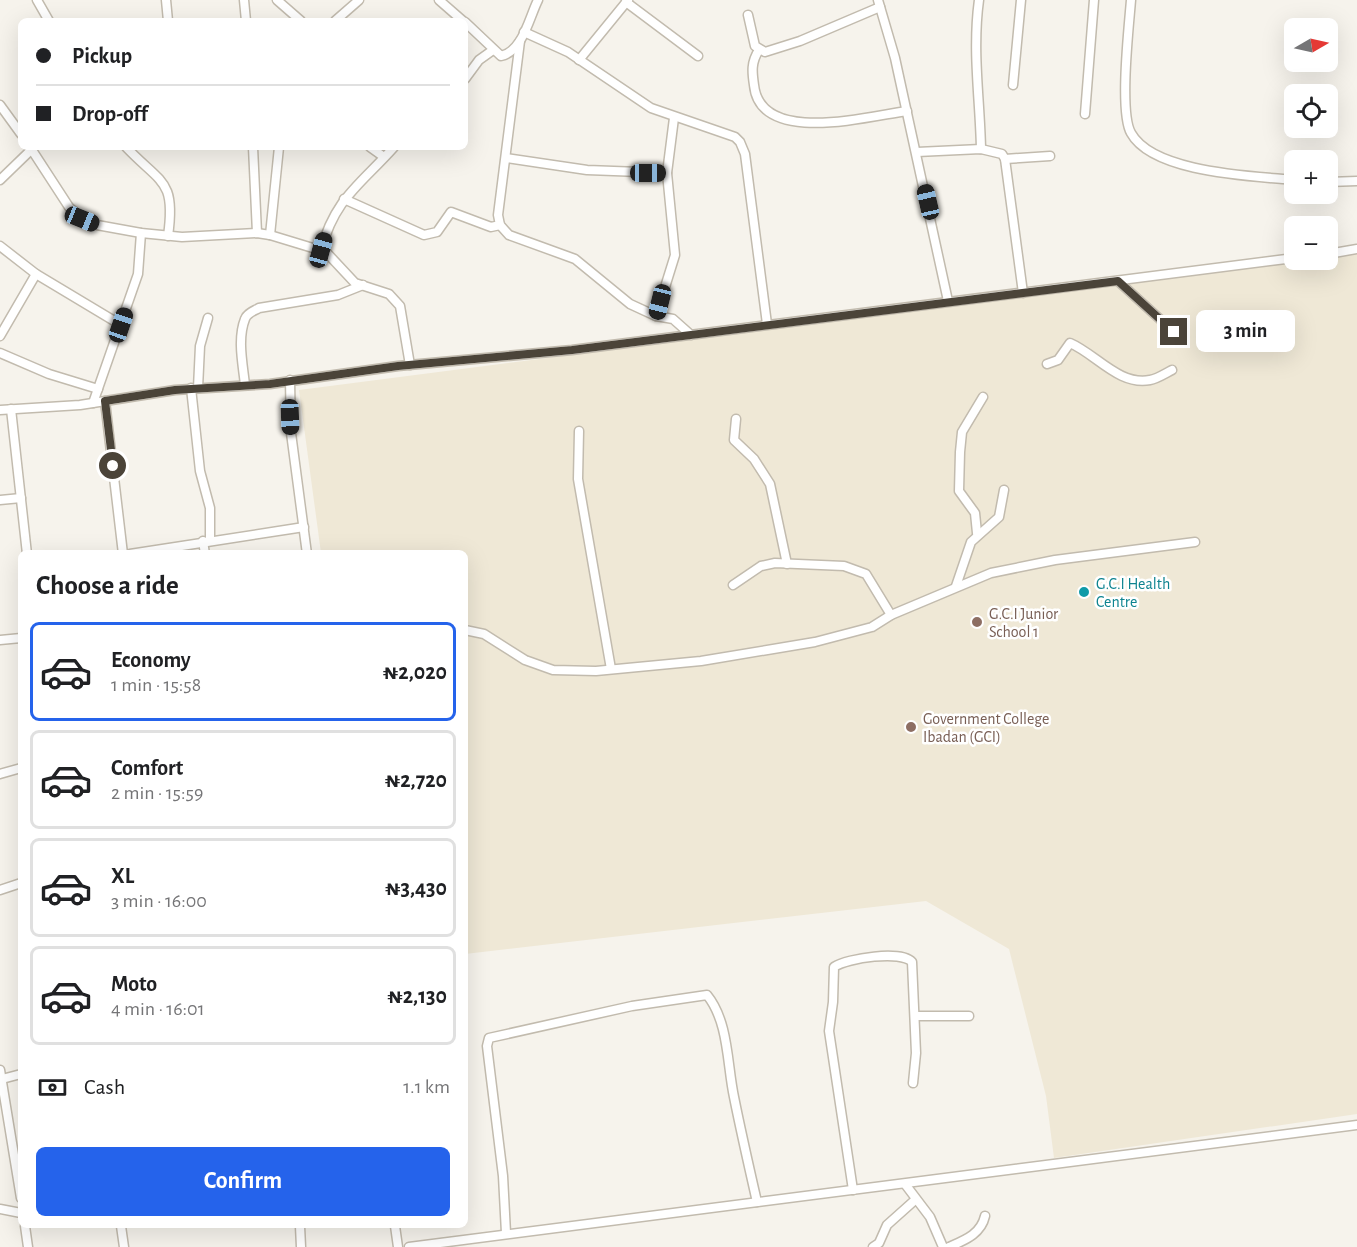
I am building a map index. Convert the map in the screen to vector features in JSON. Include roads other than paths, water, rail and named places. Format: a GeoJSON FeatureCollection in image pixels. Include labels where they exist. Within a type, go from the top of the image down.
{"type":"FeatureCollection","features":[{"type":"Feature","properties":{"kind":"street"},"geometry":{"type":"LineString","coordinates":[[37,0],[48,18]]}},
{"type":"Feature","properties":{"kind":"street"},"geometry":{"type":"LineString","coordinates":[[165,0],[168,18]]}},
{"type":"Feature","properties":{"kind":"street"},"geometry":{"type":"LineString","coordinates":[[244,0],[246,18]]}},
{"type":"Feature","properties":{"kind":"street"},"geometry":{"type":"LineString","coordinates":[[277,0],[298,18]]}},
{"type":"Feature","properties":{"kind":"street"},"geometry":{"type":"LineString","coordinates":[[338,18],[359,0]]}},
{"type":"Feature","properties":{"kind":"street"},"geometry":{"type":"LineString","coordinates":[[439,0],[459,18]]}},
{"type":"Feature","properties":{"kind":"street"},"geometry":{"type":"LineString","coordinates":[[468,26],[501,56],[509,54],[520,41],[538,0]]}},
{"type":"Feature","properties":{"kind":"street"},"geometry":{"type":"LineString","coordinates":[[979,0],[974,56],[977,99],[981,111],[981,149]]}},
{"type":"Feature","properties":{"kind":"street"},"geometry":{"type":"LineString","coordinates":[[1013,86],[1021,0]]}},
{"type":"Feature","properties":{"kind":"street"},"geometry":{"type":"LineString","coordinates":[[1085,114],[1094,0]]}},
{"type":"Feature","properties":{"kind":"street"},"geometry":{"type":"LineString","coordinates":[[1131,0],[1127,119],[1130,132],[1136,139],[1184,167],[1284,179]]}},
{"type":"Feature","properties":{"kind":"street"},"geometry":{"type":"LineString","coordinates":[[579,60],[627,1],[698,56]]}},
{"type":"Feature","properties":{"kind":"street"},"geometry":{"type":"LineString","coordinates":[[748,15],[755,46],[765,52],[782,48],[879,3],[907,111],[948,301]]}},
{"type":"Feature","properties":{"kind":"street"},"geometry":{"type":"LineString","coordinates":[[524,32],[579,60],[640,102],[674,118],[735,137],[741,142],[767,324]]}},
{"type":"Feature","properties":{"kind":"street"},"geometry":{"type":"LineString","coordinates":[[520,41],[498,215],[500,225],[509,235],[575,259],[610,290],[656,316],[673,319],[691,335]]}},
{"type":"Feature","properties":{"kind":"street"},"geometry":{"type":"LineString","coordinates":[[468,75],[479,60],[493,50]]}},
{"type":"Feature","properties":{"kind":"street"},"geometry":{"type":"LineString","coordinates":[[759,50],[753,59],[752,66],[755,94],[758,100],[776,116],[808,124],[907,111]]}},
{"type":"Feature","properties":{"kind":"street"},"geometry":{"type":"LineString","coordinates":[[0,105],[18,130]]}},
{"type":"Feature","properties":{"kind":"street"},"geometry":{"type":"LineString","coordinates":[[656,316],[675,255],[668,173],[674,118]]}},
{"type":"Feature","properties":{"kind":"street"},"geometry":{"type":"LineString","coordinates":[[916,152],[981,149],[998,151],[1005,159],[1023,293]]}},
{"type":"Feature","properties":{"kind":"street"},"geometry":{"type":"LineString","coordinates":[[0,180],[29,150]]}},
{"type":"Feature","properties":{"kind":"street"},"geometry":{"type":"LineString","coordinates":[[32,150],[69,207],[82,219],[97,225],[168,236],[257,233],[321,250],[335,260],[355,283],[389,294],[396,299],[400,306],[410,365]]}},
{"type":"Feature","properties":{"kind":"street"},"geometry":{"type":"LineString","coordinates":[[129,150],[156,176],[171,196],[168,236]]}},
{"type":"Feature","properties":{"kind":"street"},"geometry":{"type":"LineString","coordinates":[[253,150],[257,233]]}},
{"type":"Feature","properties":{"kind":"street"},"geometry":{"type":"LineString","coordinates":[[270,235],[279,150]]}},
{"type":"Feature","properties":{"kind":"street"},"geometry":{"type":"LineString","coordinates":[[374,150],[384,157]]}},
{"type":"Feature","properties":{"kind":"street"},"geometry":{"type":"LineString","coordinates":[[321,250],[331,217],[344,199],[391,150]]}},
{"type":"Feature","properties":{"kind":"street"},"geometry":{"type":"LineString","coordinates":[[1005,159],[1050,156]]}},
{"type":"Feature","properties":{"kind":"street"},"geometry":{"type":"LineString","coordinates":[[506,158],[587,170],[668,173]]}},
{"type":"Feature","properties":{"kind":"street"},"geometry":{"type":"LineString","coordinates":[[1338,182],[1357,181]]}},
{"type":"Feature","properties":{"kind":"street"},"geometry":{"type":"LineString","coordinates":[[344,199],[424,235],[437,232],[451,212],[491,226],[500,225]]}},
{"type":"Feature","properties":{"kind":"street"},"geometry":{"type":"LineString","coordinates":[[93,403],[138,274],[141,233]]}},
{"type":"Feature","properties":{"kind":"street"},"geometry":{"type":"LineString","coordinates":[[0,246],[36,274],[121,325]]}},
{"type":"Feature","properties":{"kind":"street"},"geometry":{"type":"LineString","coordinates":[[1338,252],[1357,249]]}},
{"type":"Feature","properties":{"kind":"street"},"geometry":{"type":"LineString","coordinates":[[0,410],[93,403],[195,388],[245,385],[691,335],[1284,259]]}},
{"type":"Feature","properties":{"kind":"street"},"geometry":{"type":"LineString","coordinates":[[0,336],[36,274]]}},
{"type":"Feature","properties":{"kind":"street"},"geometry":{"type":"LineString","coordinates":[[1118,281],[1174,332]]}},
{"type":"Feature","properties":{"kind":"street"},"geometry":{"type":"LineString","coordinates":[[245,385],[241,345],[245,318],[250,313],[260,308],[338,295],[363,285]]}},
{"type":"Feature","properties":{"kind":"street"},"geometry":{"type":"LineString","coordinates":[[205,550],[210,508],[200,471],[195,388],[200,346],[208,318]]}},
{"type":"Feature","properties":{"kind":"street"},"geometry":{"type":"LineString","coordinates":[[1047,364],[1058,360],[1070,342],[1086,350],[1119,375],[1129,379],[1150,380],[1172,370]]}},
{"type":"Feature","properties":{"kind":"street"},"geometry":{"type":"LineString","coordinates":[[0,353],[50,374],[98,389]]}},
{"type":"Feature","properties":{"kind":"street"},"geometry":{"type":"LineString","coordinates":[[290,380],[291,433],[307,550]]}},
{"type":"Feature","properties":{"kind":"street"},"geometry":{"type":"LineString","coordinates":[[977,533],[975,513],[959,491],[960,452],[962,432],[983,397]]}},
{"type":"Feature","properties":{"kind":"street"},"geometry":{"type":"LineString","coordinates":[[105,401],[123,550]]}},
{"type":"Feature","properties":{"kind":"street"},"geometry":{"type":"LineString","coordinates":[[10,410],[27,550]]}},
{"type":"Feature","properties":{"kind":"street"},"geometry":{"type":"LineString","coordinates":[[736,418],[734,440],[754,459],[770,484],[788,564]]}},
{"type":"Feature","properties":{"kind":"street"},"geometry":{"type":"LineString","coordinates":[[579,430],[578,478],[612,669]]}},
{"type":"Feature","properties":{"kind":"street"},"geometry":{"type":"LineString","coordinates":[[956,586],[971,542],[977,533],[999,517],[1004,490]]}},
{"type":"Feature","properties":{"kind":"street"},"geometry":{"type":"LineString","coordinates":[[0,500],[21,498]]}},
{"type":"Feature","properties":{"kind":"street"},"geometry":{"type":"LineString","coordinates":[[152,550],[304,527]]}},
{"type":"Feature","properties":{"kind":"street"},"geometry":{"type":"LineString","coordinates":[[468,631],[484,634],[525,660],[553,670],[612,669],[701,661],[815,642],[873,627],[891,615],[991,573],[1055,560],[1195,542]]}},
{"type":"Feature","properties":{"kind":"street"},"geometry":{"type":"LineString","coordinates":[[733,585],[761,566],[788,564],[844,566],[866,574],[891,615]]}},
{"type":"Feature","properties":{"kind":"street"},"geometry":{"type":"LineString","coordinates":[[0,640],[18,638]]}},
{"type":"Feature","properties":{"kind":"street"},"geometry":{"type":"LineString","coordinates":[[0,774],[18,769]]}},
{"type":"Feature","properties":{"kind":"street"},"geometry":{"type":"LineString","coordinates":[[0,890],[18,884]]}},
{"type":"Feature","properties":{"kind":"street"},"geometry":{"type":"LineString","coordinates":[[853,1190],[829,1031],[834,967],[850,960],[878,956],[909,958],[914,967],[916,1053],[913,1083]]}},
{"type":"Feature","properties":{"kind":"street"},"geometry":{"type":"LineString","coordinates":[[506,1233],[503,1176],[487,1046],[489,1038],[632,1006],[689,996],[707,995],[713,1002],[723,1029],[734,1096],[757,1202]]}},
{"type":"Feature","properties":{"kind":"street"},"geometry":{"type":"LineString","coordinates":[[915,1016],[969,1016]]}},
{"type":"Feature","properties":{"kind":"street"},"geometry":{"type":"LineString","coordinates":[[18,1074],[1,1074],[18,1179]]}},
{"type":"Feature","properties":{"kind":"street"},"geometry":{"type":"LineString","coordinates":[[409,1247],[506,1233],[689,1213],[757,1202],[1357,1125]]}},
{"type":"Feature","properties":{"kind":"street"},"geometry":{"type":"LineString","coordinates":[[904,1184],[930,1217],[943,1247]]}},
{"type":"Feature","properties":{"kind":"street"},"geometry":{"type":"LineString","coordinates":[[873,1247],[879,1243],[887,1225],[915,1200]]}},
{"type":"Feature","properties":{"kind":"street"},"geometry":{"type":"LineString","coordinates":[[0,1209],[18,1212]]}},
{"type":"Feature","properties":{"kind":"street"},"geometry":{"type":"LineString","coordinates":[[949,1247],[965,1240],[979,1229],[985,1216]]}},
{"type":"Feature","properties":{"kind":"street"},"geometry":{"type":"LineString","coordinates":[[25,1228],[28,1247]]}},
{"type":"Feature","properties":{"kind":"street"},"geometry":{"type":"LineString","coordinates":[[121,1228],[124,1247]]}},
{"type":"Feature","properties":{"kind":"street"},"geometry":{"type":"LineString","coordinates":[[300,1228],[301,1247]]}},
{"type":"Feature","properties":{"kind":"street"},"geometry":{"type":"LineString","coordinates":[[395,1228],[398,1247]]}},
{"type":"Feature","properties":{"kind":"place","name":"G.C.I Health Centre"},"geometry":{"type":"Point","coordinates":[1084,592]}},
{"type":"Feature","properties":{"kind":"place","name":"G.C.I Junior School 1"},"geometry":{"type":"Point","coordinates":[977,622]}},
{"type":"Feature","properties":{"kind":"place","name":"Government College Ibadan (GCI)"},"geometry":{"type":"Point","coordinates":[911,727]}}]}
